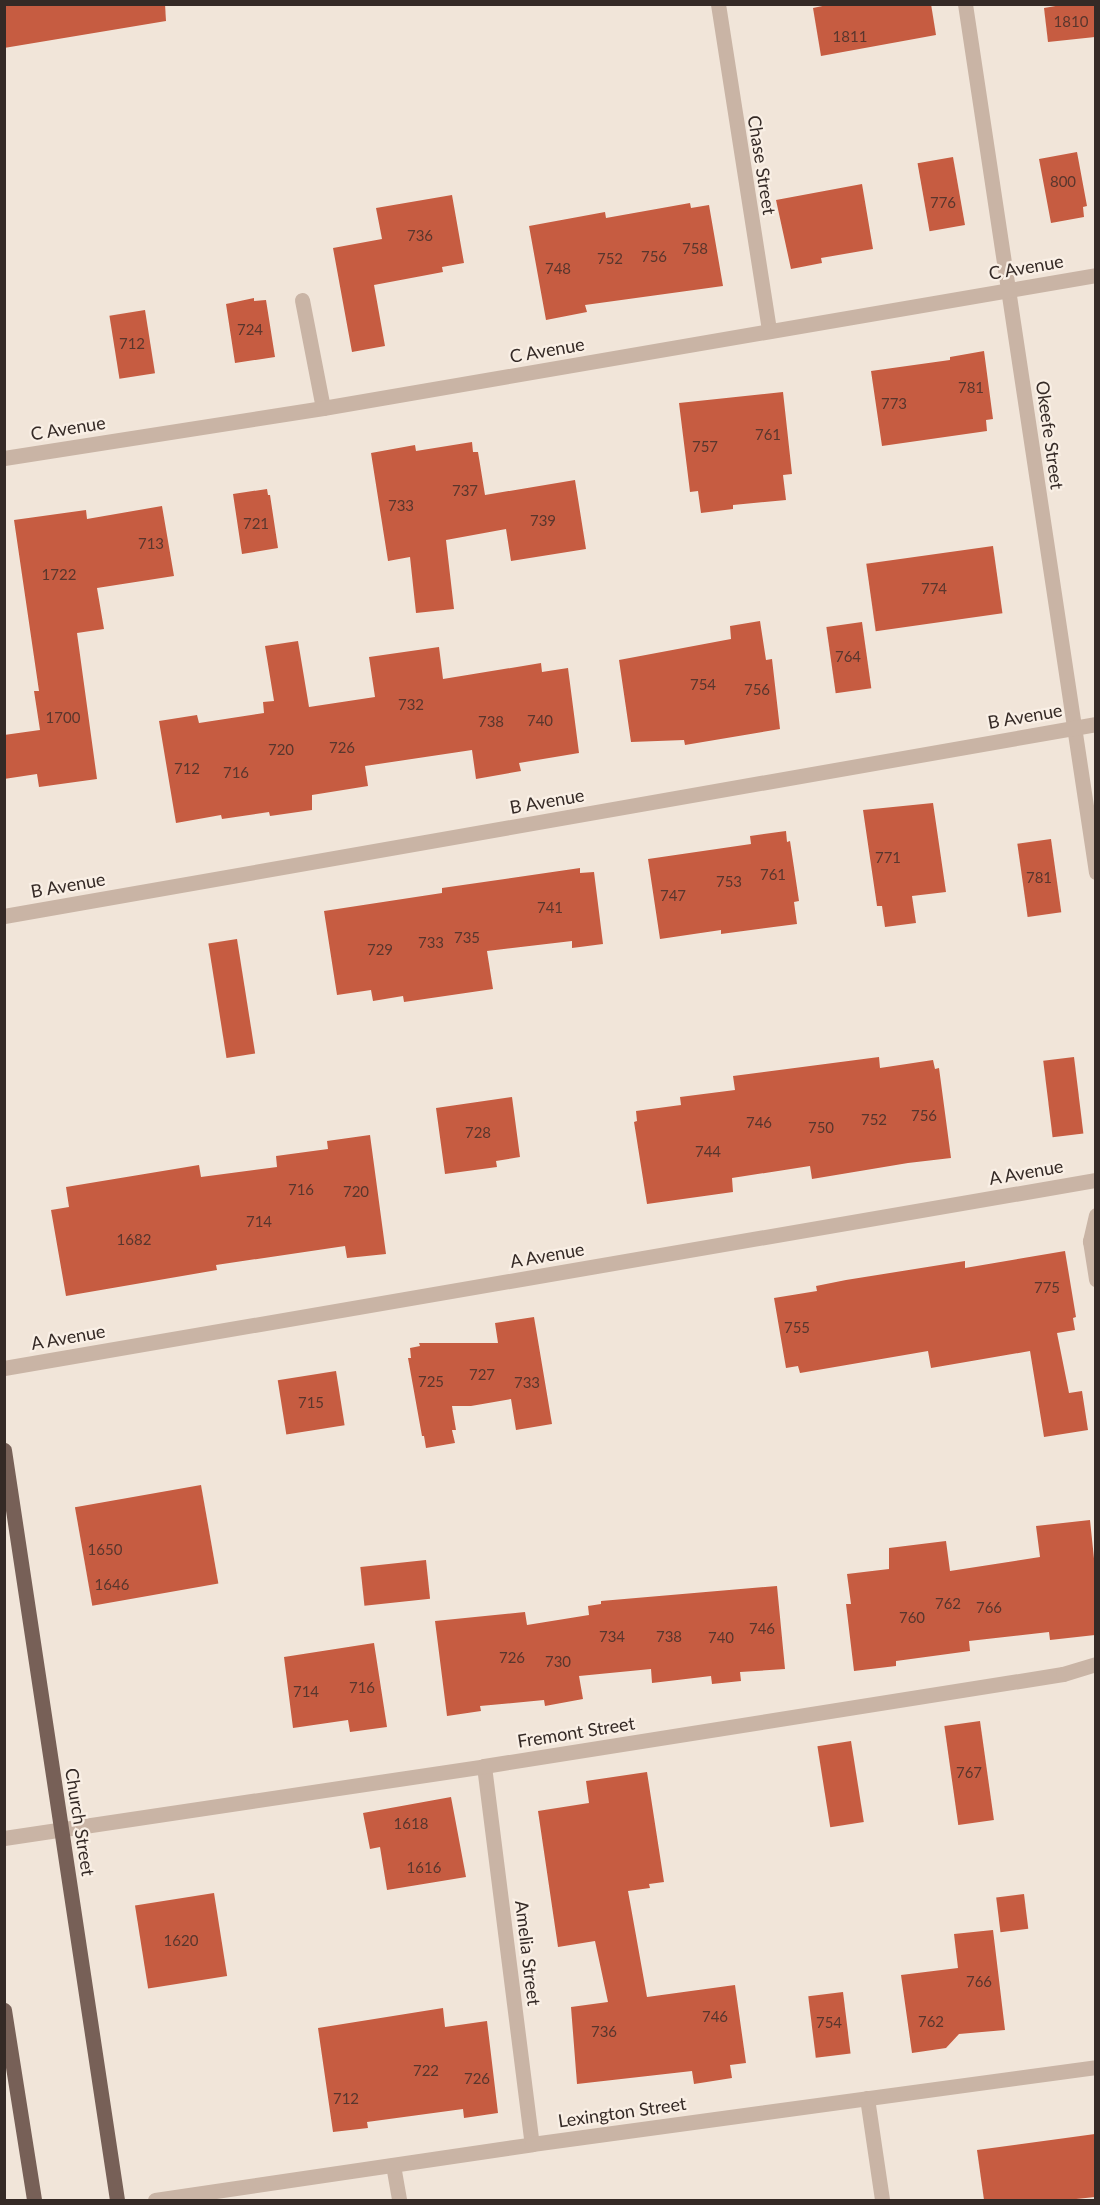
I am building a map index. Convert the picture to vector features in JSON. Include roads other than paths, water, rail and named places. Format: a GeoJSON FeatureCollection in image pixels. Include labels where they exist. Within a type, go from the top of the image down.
{"type":"FeatureCollection","features":[{"type":"Feature","properties":{"kind":"main road","name":"Church Street"},"geometry":{"type":"LineString","coordinates":[[4,1450],[117,2200]]}},
{"type":"Feature","properties":{"kind":"main road"},"geometry":{"type":"LineString","coordinates":[[4,2010],[34,2200]]}},
{"type":"Feature","properties":{"kind":"street","name":"Chase Street"},"geometry":{"type":"LineString","coordinates":[[718,4],[769,332]]}},
{"type":"Feature","properties":{"kind":"street","name":"Okeefe Street"},"geometry":{"type":"LineString","coordinates":[[965,4],[1095,872]]}},
{"type":"Feature","properties":{"kind":"street","name":"C Avenue"},"geometry":{"type":"LineString","coordinates":[[4,458],[323,408],[1095,275]]}},
{"type":"Feature","properties":{"kind":"street"},"geometry":{"type":"LineString","coordinates":[[302,300],[323,408]]}},
{"type":"Feature","properties":{"kind":"street","name":"B Avenue"},"geometry":{"type":"LineString","coordinates":[[4,915],[1095,724]]}},
{"type":"Feature","properties":{"kind":"street","name":"A Avenue"},"geometry":{"type":"LineString","coordinates":[[4,1368],[1095,1180]]}},
{"type":"Feature","properties":{"kind":"street"},"geometry":{"type":"LineString","coordinates":[[1095,1215],[1090,1240],[1095,1280]]}},
{"type":"Feature","properties":{"kind":"street","name":"Fremont Street"},"geometry":{"type":"LineString","coordinates":[[4,1838],[484,1766],[1063,1674],[1095,1664]]}},
{"type":"Feature","properties":{"kind":"street","name":"Amelia Street"},"geometry":{"type":"LineString","coordinates":[[484,1766],[532,2144]]}},
{"type":"Feature","properties":{"kind":"street","name":"Lexington Street"},"geometry":{"type":"LineString","coordinates":[[155,2200],[532,2144],[1095,2067]]}},
{"type":"Feature","properties":{"kind":"street"},"geometry":{"type":"LineString","coordinates":[[867,2098],[882,2200]]}},
{"type":"Feature","properties":{"kind":"street"},"geometry":{"type":"LineString","coordinates":[[393,2165],[399,2200]]}}]}
